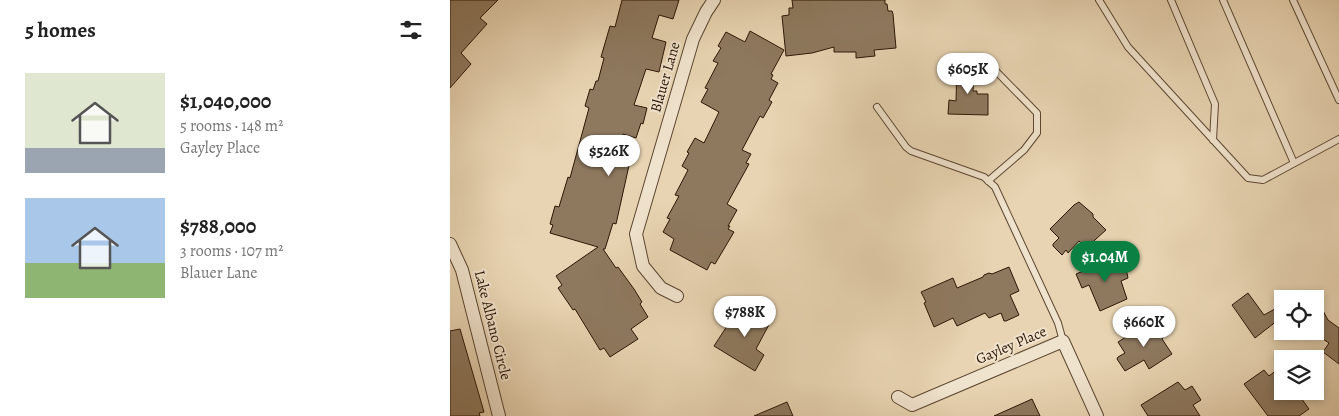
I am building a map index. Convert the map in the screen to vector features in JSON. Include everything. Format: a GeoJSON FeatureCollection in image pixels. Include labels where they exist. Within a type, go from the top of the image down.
{"type":"FeatureCollection","features":[{"type":"Feature","properties":{"kind":"street","name":"Blauer Lane"},"geometry":{"type":"LineString","coordinates":[[677,296],[661,288],[643,266],[636,234],[694,39],[706,12],[714,0]]}},
{"type":"Feature","properties":{"kind":"street","name":"Lake Albano Circle"},"geometry":{"type":"LineString","coordinates":[[450,244],[462,270],[499,416]]}},
{"type":"Feature","properties":{"kind":"street","name":"Gayley Place"},"geometry":{"type":"LineString","coordinates":[[898,397],[912,405],[1063,341],[1097,416]]}},
{"type":"Feature","properties":{"kind":"lane"},"geometry":{"type":"LineString","coordinates":[[1099,0],[1128,47],[1248,178],[1263,180],[1339,139]]}},
{"type":"Feature","properties":{"kind":"lane"},"geometry":{"type":"LineString","coordinates":[[1171,0],[1215,104],[1214,140]]}},
{"type":"Feature","properties":{"kind":"lane"},"geometry":{"type":"LineString","coordinates":[[1223,0],[1294,163]]}},
{"type":"Feature","properties":{"kind":"lane"},"geometry":{"type":"LineString","coordinates":[[1293,0],[1339,100]]}},
{"type":"Feature","properties":{"kind":"lane"},"geometry":{"type":"LineString","coordinates":[[988,181],[1024,150],[1037,133],[1037,113],[989,64]]}},
{"type":"Feature","properties":{"kind":"lane"},"geometry":{"type":"LineString","coordinates":[[877,107],[906,147],[911,151],[984,177],[995,187],[1058,323],[1063,341]]}},
{"type":"Feature","properties":{"kind":"building"},"geometry":{"type":"Polygon","coordinates":[[[450,0],[498,0],[480,18],[487,24],[461,53],[471,64],[450,88],[450,0]]]}},
{"type":"Feature","properties":{"kind":"building"},"geometry":{"type":"Polygon","coordinates":[[[622,0],[679,0],[673,19],[659,15],[652,38],[666,42],[659,72],[646,69],[634,105],[647,108],[643,124],[641,123],[636,138],[623,134],[616,157],[630,161],[616,224],[613,223],[605,249],[603,249],[634,289],[648,317],[631,329],[638,339],[610,357],[604,348],[600,350],[575,309],[573,310],[558,288],[562,285],[556,276],[598,247],[550,233],[553,225],[550,224],[555,206],[559,207],[568,177],[570,178],[589,108],[585,106],[590,89],[593,90],[596,81],[598,81],[604,58],[601,57],[610,26],[615,27],[622,0]]]}},
{"type":"Feature","properties":{"kind":"building"},"geometry":{"type":"Polygon","coordinates":[[[792,0],[885,0],[888,11],[892,11],[893,14],[896,48],[874,50],[875,56],[856,58],[856,52],[834,52],[834,47],[812,53],[786,56],[782,16],[789,15],[789,8],[793,8],[792,0]]]}},
{"type":"Feature","properties":{"kind":"building"},"geometry":{"type":"Polygon","coordinates":[[[750,31],[784,50],[771,74],[773,75],[771,79],[778,83],[769,100],[772,102],[763,118],[760,116],[742,150],[751,154],[746,163],[749,164],[727,204],[737,210],[728,226],[730,226],[728,229],[734,232],[715,264],[711,262],[707,270],[670,250],[674,239],[663,232],[670,219],[667,218],[679,196],[675,195],[688,170],[682,166],[689,153],[687,152],[695,138],[704,143],[719,112],[701,102],[708,89],[705,88],[718,63],[713,61],[721,48],[718,46],[726,32],[745,42],[750,31]]]}},
{"type":"Feature","properties":{"kind":"building"},"geometry":{"type":"Polygon","coordinates":[[[957,65],[974,66],[973,91],[977,91],[977,94],[988,94],[988,115],[948,114],[949,100],[956,101],[957,65]]]}},
{"type":"Feature","properties":{"kind":"building"},"geometry":{"type":"Polygon","coordinates":[[[1079,202],[1093,214],[1093,217],[1106,230],[1086,248],[1079,241],[1068,253],[1066,250],[1062,255],[1053,246],[1059,238],[1050,229],[1079,202]]]}},
{"type":"Feature","properties":{"kind":"building"},"geometry":{"type":"Polygon","coordinates":[[[1112,259],[1116,268],[1125,264],[1128,278],[1121,281],[1127,299],[1100,311],[1089,285],[1082,288],[1076,274],[1112,259]]]}},
{"type":"Feature","properties":{"kind":"building"},"geometry":{"type":"Polygon","coordinates":[[[1009,267],[1019,291],[1010,295],[1019,315],[1004,321],[1001,313],[989,318],[985,313],[957,326],[953,318],[934,327],[921,292],[953,278],[957,288],[984,275],[1009,267]]]}},
{"type":"Feature","properties":{"kind":"building"},"geometry":{"type":"Polygon","coordinates":[[[1248,293],[1264,315],[1274,309],[1274,323],[1255,338],[1232,305],[1248,293]]]}},
{"type":"Feature","properties":{"kind":"building"},"geometry":{"type":"Polygon","coordinates":[[[744,306],[759,315],[761,312],[772,319],[756,349],[764,355],[755,371],[714,346],[735,315],[738,317],[744,306]]]}},
{"type":"Feature","properties":{"kind":"building"},"geometry":{"type":"Polygon","coordinates":[[[1324,313],[1328,320],[1339,328],[1339,364],[1324,353],[1329,343],[1324,340],[1324,313]]]}},
{"type":"Feature","properties":{"kind":"building"},"geometry":{"type":"Polygon","coordinates":[[[1151,321],[1164,336],[1162,339],[1172,354],[1149,369],[1144,360],[1125,371],[1117,359],[1125,353],[1118,342],[1151,321]]]}},
{"type":"Feature","properties":{"kind":"building"},"geometry":{"type":"Polygon","coordinates":[[[460,329],[484,412],[479,413],[480,416],[450,416],[450,331],[460,329]]]}},
{"type":"Feature","properties":{"kind":"building"},"geometry":{"type":"Polygon","coordinates":[[[1264,370],[1269,376],[1274,372],[1274,400],[1302,400],[1309,409],[1299,416],[1268,416],[1244,384],[1264,370]]]}},
{"type":"Feature","properties":{"kind":"building"},"geometry":{"type":"Polygon","coordinates":[[[1178,382],[1185,390],[1192,386],[1201,400],[1193,405],[1200,416],[1148,416],[1141,405],[1178,382]]]}},
{"type":"Feature","properties":{"kind":"building"},"geometry":{"type":"Polygon","coordinates":[[[1032,399],[1040,416],[994,416],[1032,399]]]}},
{"type":"Feature","properties":{"kind":"building"},"geometry":{"type":"Polygon","coordinates":[[[787,402],[793,416],[754,416],[787,402]]]}}]}
